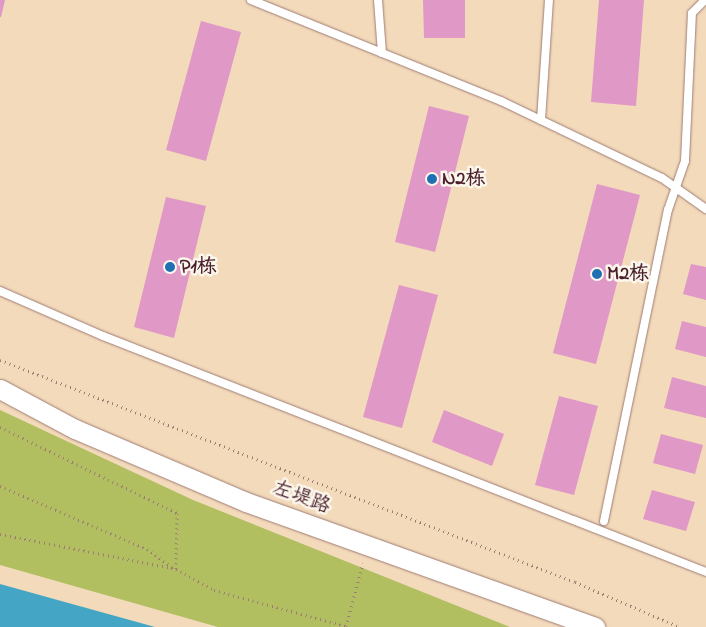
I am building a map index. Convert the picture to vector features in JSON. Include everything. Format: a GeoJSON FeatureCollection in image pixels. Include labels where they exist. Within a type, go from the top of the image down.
{"type":"FeatureCollection","features":[{"type":"Feature","properties":{"kind":"street","name":"左堤路"},"geometry":{"type":"LineString","coordinates":[[0,389],[75,429],[236,498],[595,627]]}},
{"type":"Feature","properties":{"kind":"lane"},"geometry":{"type":"LineString","coordinates":[[251,0],[541,120],[676,188],[706,209]]}},
{"type":"Feature","properties":{"kind":"lane"},"geometry":{"type":"LineString","coordinates":[[378,0],[382,53]]}},
{"type":"Feature","properties":{"kind":"lane"},"geometry":{"type":"LineString","coordinates":[[541,120],[549,0]]}},
{"type":"Feature","properties":{"kind":"lane"},"geometry":{"type":"LineString","coordinates":[[604,521],[668,210],[685,161],[692,13],[705,0]]}},
{"type":"Feature","properties":{"kind":"lane"},"geometry":{"type":"LineString","coordinates":[[0,291],[103,336],[706,572]]}},
{"type":"Feature","properties":{"kind":"path"},"geometry":{"type":"LineString","coordinates":[[0,360],[575,582],[680,627]]}},
{"type":"Feature","properties":{"kind":"path"},"geometry":{"type":"LineString","coordinates":[[0,427],[177,513],[176,570]]}},
{"type":"Feature","properties":{"kind":"path"},"geometry":{"type":"LineString","coordinates":[[0,486],[147,549],[176,570],[214,590],[348,626],[367,545]]}},
{"type":"Feature","properties":{"kind":"path"},"geometry":{"type":"LineString","coordinates":[[0,534],[176,570]]}},
{"type":"Feature","properties":{"kind":"green space"},"geometry":{"type":"Polygon","coordinates":[[[0,410],[193,500],[510,627],[218,627],[0,565],[0,410]]]}},
{"type":"Feature","properties":{"kind":"water"},"geometry":{"type":"Polygon","coordinates":[[[0,584],[155,627],[0,627],[0,584]]]}},
{"type":"Feature","properties":{"kind":"building"},"geometry":{"type":"Polygon","coordinates":[[[0,0],[5,0],[1,17],[0,17],[0,0]]]}},
{"type":"Feature","properties":{"kind":"building"},"geometry":{"type":"Polygon","coordinates":[[[423,0],[465,0],[465,38],[424,38],[423,0]]]}},
{"type":"Feature","properties":{"kind":"building"},"geometry":{"type":"Polygon","coordinates":[[[599,0],[644,0],[636,106],[591,102],[599,0]]]}},
{"type":"Feature","properties":{"kind":"building"},"geometry":{"type":"Polygon","coordinates":[[[201,21],[241,32],[206,161],[166,150],[201,21]]]}},
{"type":"Feature","properties":{"kind":"building","name":"N2栋"},"geometry":{"type":"Polygon","coordinates":[[[429,106],[469,116],[435,252],[395,242],[429,106]]]}},
{"type":"Feature","properties":{"kind":"building","name":"M2栋"},"geometry":{"type":"Polygon","coordinates":[[[597,184],[640,195],[596,364],[553,353],[597,184]]]}},
{"type":"Feature","properties":{"kind":"building","name":"P1栋"},"geometry":{"type":"Polygon","coordinates":[[[166,197],[206,206],[174,338],[134,327],[166,197]]]}},
{"type":"Feature","properties":{"kind":"building"},"geometry":{"type":"Polygon","coordinates":[[[691,264],[706,267],[706,300],[683,294],[691,264]]]}},
{"type":"Feature","properties":{"kind":"building"},"geometry":{"type":"Polygon","coordinates":[[[399,285],[438,295],[402,428],[363,417],[399,285]]]}},
{"type":"Feature","properties":{"kind":"building"},"geometry":{"type":"Polygon","coordinates":[[[682,321],[706,327],[706,357],[675,349],[682,321]]]}},
{"type":"Feature","properties":{"kind":"building"},"geometry":{"type":"Polygon","coordinates":[[[672,377],[706,386],[706,418],[664,408],[672,377]]]}},
{"type":"Feature","properties":{"kind":"building"},"geometry":{"type":"Polygon","coordinates":[[[559,396],[598,406],[574,495],[535,485],[559,396]]]}},
{"type":"Feature","properties":{"kind":"building"},"geometry":{"type":"Polygon","coordinates":[[[444,410],[504,434],[492,466],[432,442],[444,410]]]}},
{"type":"Feature","properties":{"kind":"building"},"geometry":{"type":"Polygon","coordinates":[[[661,434],[703,445],[695,474],[653,463],[661,434]]]}},
{"type":"Feature","properties":{"kind":"building"},"geometry":{"type":"Polygon","coordinates":[[[652,490],[695,502],[686,531],[643,519],[652,490]]]}},
{"type":"Feature","properties":{"kind":"place","name":"N2栋"},"geometry":{"type":"Point","coordinates":[432,179]}},
{"type":"Feature","properties":{"kind":"place","name":"P1栋"},"geometry":{"type":"Point","coordinates":[170,267]}},
{"type":"Feature","properties":{"kind":"place","name":"M2栋"},"geometry":{"type":"Point","coordinates":[597,274]}}]}
